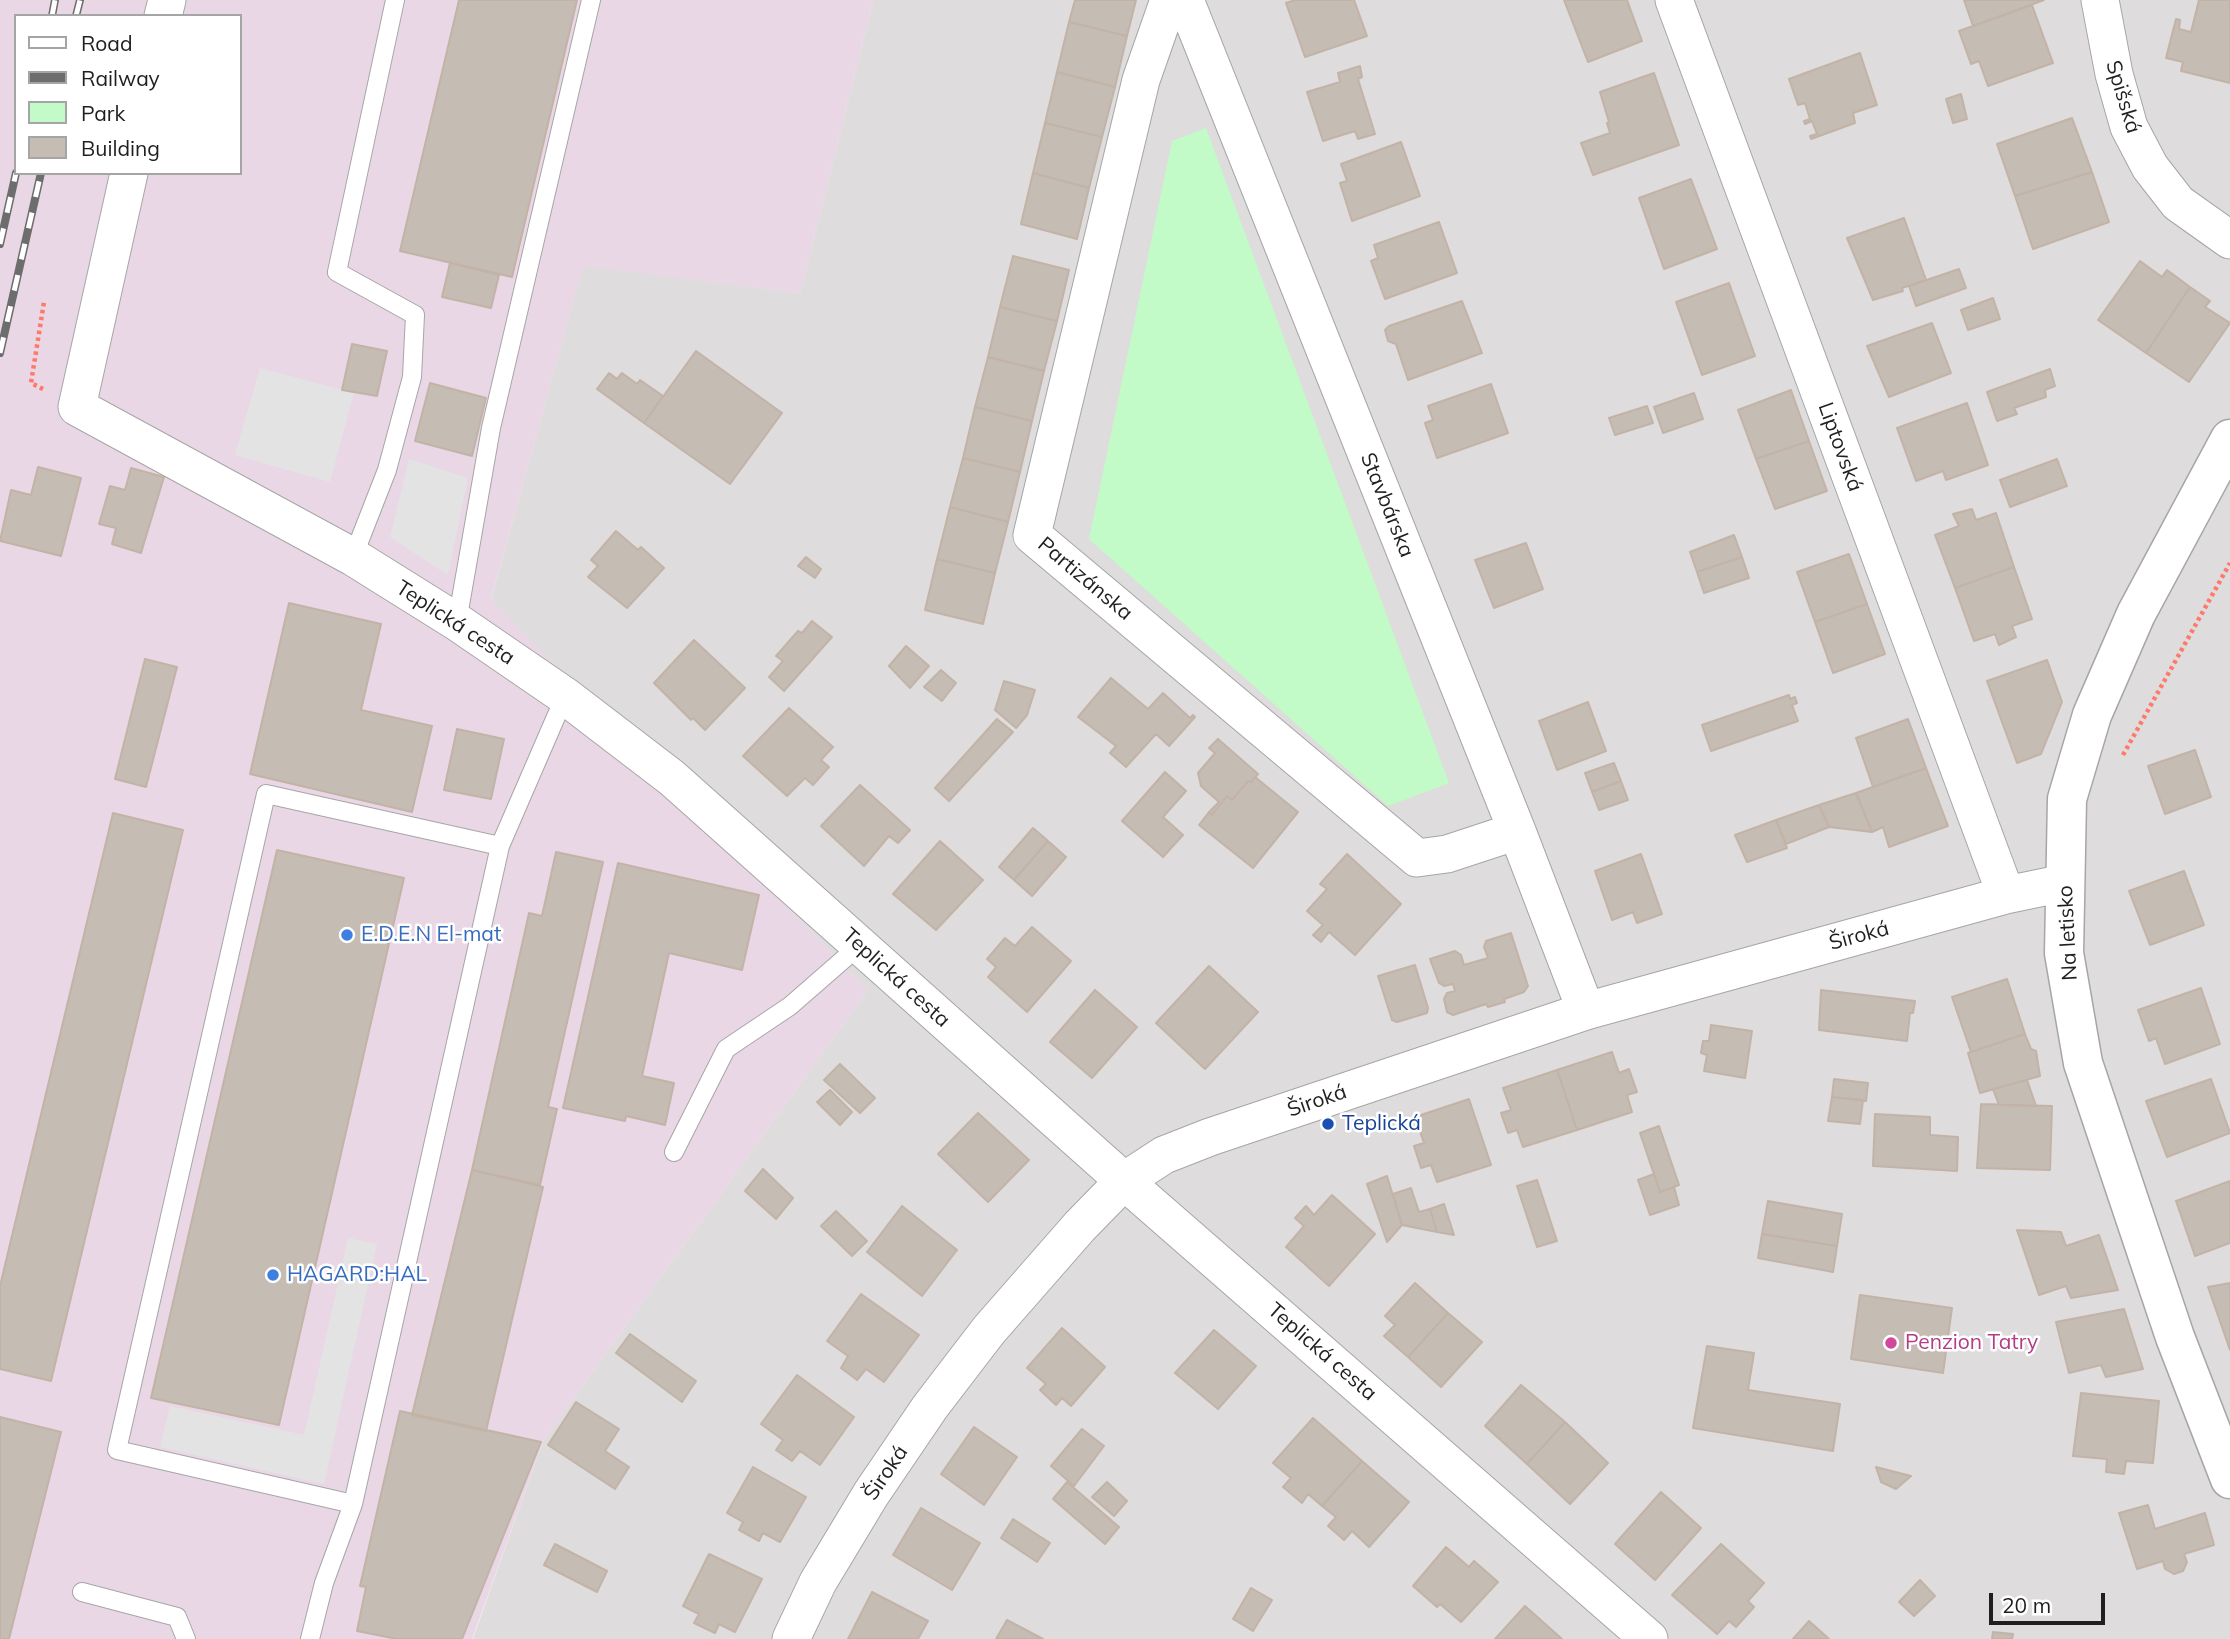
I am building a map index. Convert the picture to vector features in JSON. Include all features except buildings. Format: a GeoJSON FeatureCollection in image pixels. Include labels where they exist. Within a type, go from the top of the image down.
{"type":"FeatureCollection","features":[{"type":"Feature","properties":{"kind":"street","name":"Partizánska"},"geometry":{"type":"LineString","coordinates":[[1169,0],[1141,80],[1031,535],[1417,858],[1447,854],[1517,831]]}},
{"type":"Feature","properties":{"kind":"street","name":"Stavbárska"},"geometry":{"type":"LineString","coordinates":[[1185,0],[1517,831],[1586,1011]]}},
{"type":"Feature","properties":{"kind":"street","name":"Liptovská"},"geometry":{"type":"LineString","coordinates":[[1674,0],[2006,895]]}},
{"type":"Feature","properties":{"kind":"street","name":"Spišská"},"geometry":{"type":"LineString","coordinates":[[2100,0],[2114,74],[2129,127],[2150,167],[2178,203],[2230,240]]}},
{"type":"Feature","properties":{"kind":"street"},"geometry":{"type":"LineString","coordinates":[[77,407],[129,175]]}},
{"type":"Feature","properties":{"kind":"street","name":"Teplická cesta"},"geometry":{"type":"LineString","coordinates":[[77,407],[353,557],[457,622],[565,696],[672,778],[1124,1181],[1649,1639]]}},
{"type":"Feature","properties":{"kind":"street","name":"Na letisko"},"geometry":{"type":"LineString","coordinates":[[2230,439],[2136,614],[2092,715],[2067,799],[2064,883],[2064,953],[2083,1063],[2175,1337],[2230,1479]]}},
{"type":"Feature","properties":{"kind":"street","name":"Široká"},"geometry":{"type":"LineString","coordinates":[[791,1639],[818,1582],[871,1494],[930,1407],[989,1330],[1031,1280],[1124,1181],[1164,1155],[1586,1011],[2006,895],[2064,883]]}},
{"type":"Feature","properties":{"kind":"lane"},"geometry":{"type":"LineString","coordinates":[[353,557],[387,470],[412,377],[415,315],[337,272],[394,0]]}},
{"type":"Feature","properties":{"kind":"lane"},"geometry":{"type":"LineString","coordinates":[[457,622],[491,428],[591,0]]}},
{"type":"Feature","properties":{"kind":"lane"},"geometry":{"type":"LineString","coordinates":[[310,1639],[324,1584],[352,1504],[500,846],[565,696]]}},
{"type":"Feature","properties":{"kind":"lane"},"geometry":{"type":"LineString","coordinates":[[352,1504],[117,1450],[123,1423],[266,794],[500,846]]}},
{"type":"Feature","properties":{"kind":"lane"},"geometry":{"type":"LineString","coordinates":[[674,1152],[726,1049],[790,1006],[860,945]]}},
{"type":"Feature","properties":{"kind":"lane"},"geometry":{"type":"LineString","coordinates":[[82,1592],[177,1617],[187,1639]]}},
{"type":"Feature","properties":{"kind":"path"},"geometry":{"type":"LineString","coordinates":[[44,302],[32,383],[77,407]]}},
{"type":"Feature","properties":{"kind":"path"},"geometry":{"type":"LineString","coordinates":[[2117,765],[2230,563]]}},
{"type":"Feature","properties":{"kind":"shaded area"},"geometry":{"type":"Polygon","coordinates":[[[0,0],[873,0],[800,293],[583,266],[491,599],[868,990],[544,1439],[472,1639],[0,1639],[0,0]]]}},
{"type":"Feature","properties":{"kind":"shaded area"},"geometry":{"type":"Polygon","coordinates":[[[873,0],[2230,0],[2230,1639],[473,1639],[544,1439],[868,990],[491,600],[583,265],[800,293],[873,0]]]}},
{"type":"Feature","properties":{"kind":"shaded area"},"geometry":{"type":"Polygon","coordinates":[[[260,368],[354,393],[330,482],[235,455],[260,368]]]}},
{"type":"Feature","properties":{"kind":"shaded area"},"geometry":{"type":"Polygon","coordinates":[[[409,459],[468,478],[448,575],[390,537],[409,459]]]}},
{"type":"Feature","properties":{"kind":"shaded area"},"geometry":{"type":"Polygon","coordinates":[[[348,1238],[377,1244],[324,1484],[160,1447],[170,1406],[304,1435],[348,1238]]]}},
{"type":"Feature","properties":{"kind":"green space"},"geometry":{"type":"Polygon","coordinates":[[[1206,128],[1449,783],[1388,806],[1089,539],[1172,141],[1206,128]]]}},
{"type":"Feature","properties":{"kind":"railway"},"geometry":{"type":"LineString","coordinates":[[52,14],[55,0]]}},
{"type":"Feature","properties":{"kind":"railway"},"geometry":{"type":"LineString","coordinates":[[76,14],[80,0]]}},
{"type":"Feature","properties":{"kind":"railway"},"geometry":{"type":"LineString","coordinates":[[0,244],[16,175]]}},
{"type":"Feature","properties":{"kind":"railway"},"geometry":{"type":"LineString","coordinates":[[0,353],[41,175]]}},
{"type":"Feature","properties":{"kind":"place","name":"E.D.E.N El-mat"},"geometry":{"type":"Point","coordinates":[347,935]}},
{"type":"Feature","properties":{"kind":"place","name":"Teplická"},"geometry":{"type":"Point","coordinates":[1328,1124]}},
{"type":"Feature","properties":{"kind":"place","name":"HAGARD:HAL"},"geometry":{"type":"Point","coordinates":[273,1275]}},
{"type":"Feature","properties":{"kind":"place","name":"Penzion Tatry"},"geometry":{"type":"Point","coordinates":[1891,1343]}}]}
